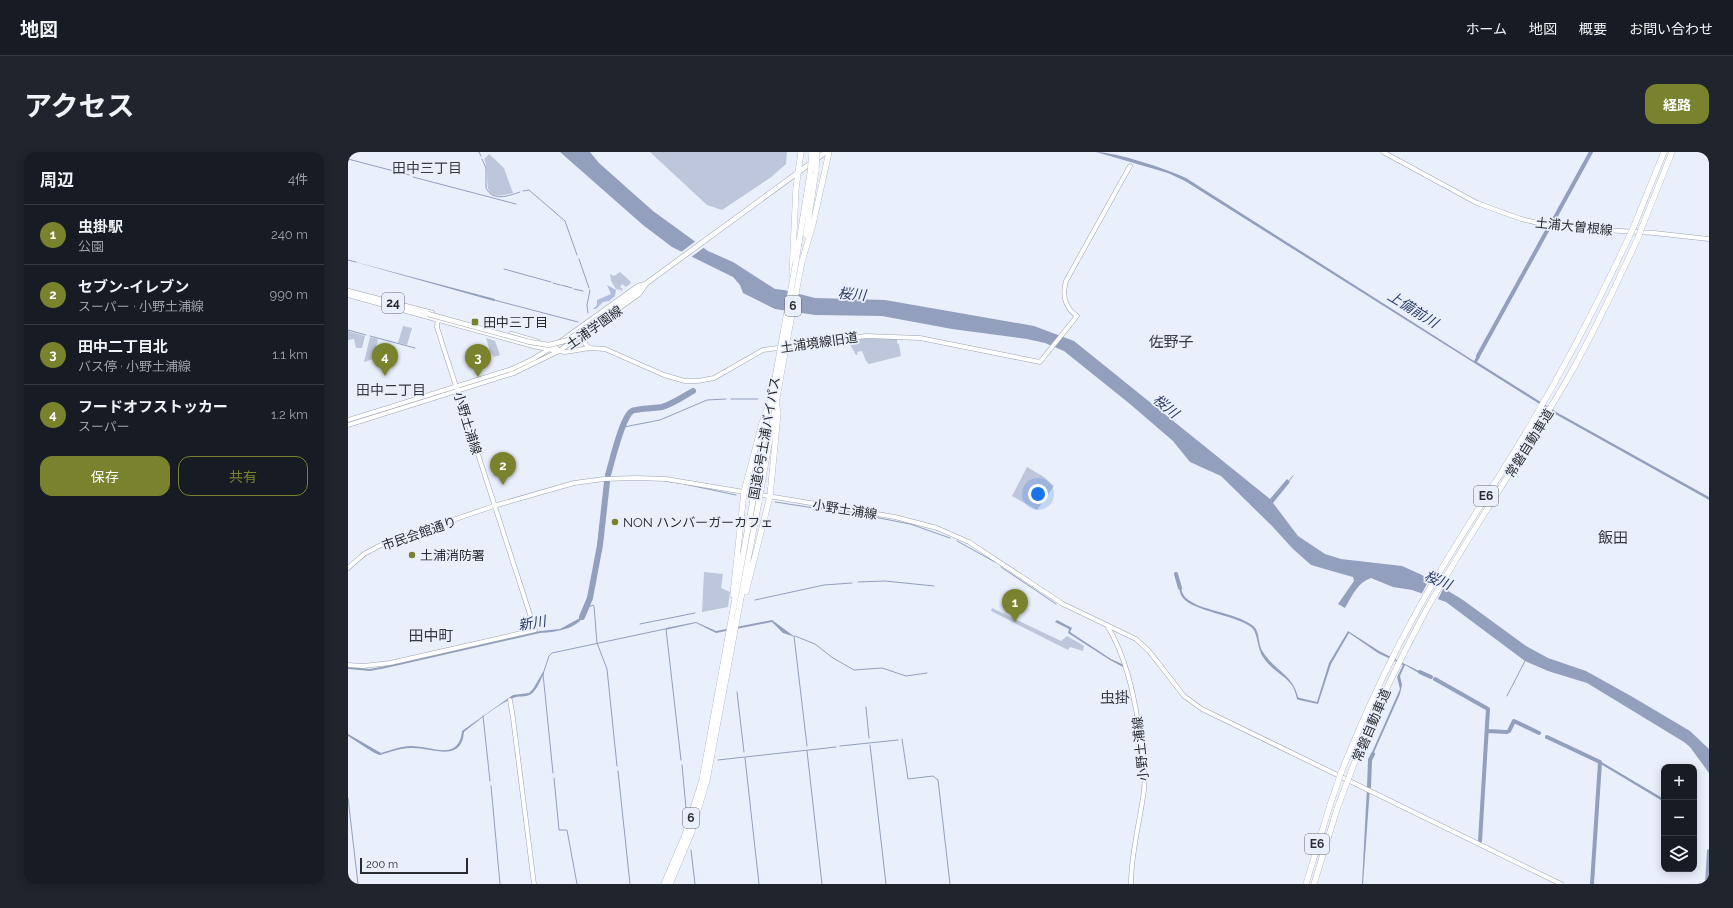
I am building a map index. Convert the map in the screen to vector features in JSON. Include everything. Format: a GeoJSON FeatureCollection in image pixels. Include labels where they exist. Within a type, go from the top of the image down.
{"type":"FeatureCollection","features":[{"type":"Feature","properties":{"kind":"highway"},"geometry":{"type":"LineString","coordinates":[[798,260],[797,173],[801,152]]}},
{"type":"Feature","properties":{"kind":"highway","name":"国道6号土浦バイパス"},"geometry":{"type":"LineString","coordinates":[[736,586],[756,500],[783,351],[798,260],[812,152]]}},
{"type":"Feature","properties":{"kind":"highway","name":"国道6号土浦バイパス"},"geometry":{"type":"LineString","coordinates":[[783,351],[793,278],[816,170],[817,152]]}},
{"type":"Feature","properties":{"kind":"highway"},"geometry":{"type":"LineString","coordinates":[[798,260],[813,224],[828,152]]}},
{"type":"Feature","properties":{"kind":"highway","name":"常磐自動車道"},"geometry":{"type":"LineString","coordinates":[[1306,884],[1341,773],[1360,725],[1383,675],[1420,605],[1530,426],[1586,328],[1634,226],[1664,152]]}},
{"type":"Feature","properties":{"kind":"highway","name":"常磐自動車道"},"geometry":{"type":"LineString","coordinates":[[1314,884],[1337,809],[1349,777],[1369,727],[1391,679],[1425,613],[1450,570],[1569,377],[1618,281],[1638,238],[1672,152]]}},
{"type":"Feature","properties":{"kind":"highway"},"geometry":{"type":"LineString","coordinates":[[736,586],[744,492],[762,423],[773,402]]}},
{"type":"Feature","properties":{"kind":"highway"},"geometry":{"type":"LineString","coordinates":[[746,585],[770,496],[778,413],[773,402]]}},
{"type":"Feature","properties":{"kind":"highway","name":"国道6号土浦バイパス"},"geometry":{"type":"LineString","coordinates":[[746,585],[756,500]]}},
{"type":"Feature","properties":{"kind":"highway","name":"6"},"geometry":{"type":"LineString","coordinates":[[670,884],[691,834],[707,780],[711,749],[735,616],[742,597],[747,591],[746,585]]}},
{"type":"Feature","properties":{"kind":"highway","name":"6"},"geometry":{"type":"LineString","coordinates":[[735,616],[734,608],[736,586]]}},
{"type":"Feature","properties":{"kind":"highway","name":"6"},"geometry":{"type":"LineString","coordinates":[[664,884],[690,822],[711,749]]}},
{"type":"Feature","properties":{"kind":"main road","name":"土浦学園線"},"geometry":{"type":"LineString","coordinates":[[438,317],[559,351],[639,294],[648,283],[718,231],[828,152]]}},
{"type":"Feature","properties":{"kind":"main road","name":"土浦学園線"},"geometry":{"type":"LineString","coordinates":[[348,293],[554,346],[626,294],[638,286],[648,283]]}},
{"type":"Feature","properties":{"kind":"main road","name":"24"},"geometry":{"type":"LineString","coordinates":[[348,293],[542,345],[555,344],[568,340],[648,283]]}},
{"type":"Feature","properties":{"kind":"street","name":"土浦大曽根線"},"geometry":{"type":"LineString","coordinates":[[1383,152],[1477,203],[1521,219],[1555,227],[1654,233],[1709,239]]}},
{"type":"Feature","properties":{"kind":"street","name":"土浦境線旧道"},"geometry":{"type":"LineString","coordinates":[[559,351],[570,352],[590,348],[606,350],[664,375],[685,381],[698,381],[714,378],[752,355],[767,349],[866,336],[920,338],[1040,362],[1077,316],[1072,312],[1066,302],[1064,289],[1066,281],[1130,166]]}},
{"type":"Feature","properties":{"kind":"street","name":"小野土浦線"},"geometry":{"type":"LineString","coordinates":[[438,317],[437,327],[494,506],[574,483],[615,478],[666,480],[895,517],[942,530],[981,549],[1063,604],[1107,625],[1114,638],[1130,678],[1145,773],[1141,809],[1132,856],[1131,884]]}},
{"type":"Feature","properties":{"kind":"street"},"geometry":{"type":"LineString","coordinates":[[586,333],[584,342],[590,348]]}},
{"type":"Feature","properties":{"kind":"street"},"geometry":{"type":"LineString","coordinates":[[348,420],[512,369],[554,346],[559,351],[514,373],[458,392],[348,425]]}},
{"type":"Feature","properties":{"kind":"street"},"geometry":{"type":"LineString","coordinates":[[348,665],[363,666],[390,663],[535,630],[494,506]]}},
{"type":"Feature","properties":{"kind":"street","name":"市民会館通り"},"geometry":{"type":"LineString","coordinates":[[348,568],[364,554],[385,543],[494,506]]}},
{"type":"Feature","properties":{"kind":"street"},"geometry":{"type":"LineString","coordinates":[[1107,625],[1143,644],[1184,696],[1202,709],[1562,884]]}},
{"type":"Feature","properties":{"kind":"street"},"geometry":{"type":"LineString","coordinates":[[510,700],[514,718],[534,884]]}},
{"type":"Feature","properties":{"kind":"shaded area"},"geometry":{"type":"Polygon","coordinates":[[[560,152],[590,152],[599,163],[653,211],[708,251],[733,262],[775,289],[815,298],[885,300],[1034,326],[1074,341],[1270,499],[1287,479],[1290,482],[1273,503],[1298,536],[1325,554],[1341,559],[1402,566],[1422,575],[1463,600],[1526,646],[1548,658],[1586,671],[1690,731],[1709,749],[1709,773],[1690,747],[1684,742],[1587,683],[1548,671],[1525,661],[1446,602],[1412,590],[1393,587],[1371,578],[1366,580],[1358,587],[1345,608],[1338,604],[1354,581],[1353,577],[1311,565],[1293,549],[1221,476],[1190,462],[1173,441],[1064,351],[1045,343],[1027,339],[952,329],[882,316],[815,315],[775,309],[743,293],[740,285],[733,277],[672,247],[643,225],[560,152]]]}},
{"type":"Feature","properties":{"kind":"shaded area"},"geometry":{"type":"Polygon","coordinates":[[[650,152],[787,152],[786,164],[770,178],[722,210],[707,205],[650,152]]]}},
{"type":"Feature","properties":{"kind":"shaded area"},"geometry":{"type":"Polygon","coordinates":[[[1096,152],[1116,155],[1141,162],[1186,178],[1474,361],[1477,356],[1480,357],[1477,362],[1558,413],[1709,497],[1709,500],[1557,415],[1185,181],[1168,173],[1096,152]]]}},
{"type":"Feature","properties":{"kind":"shaded area"},"geometry":{"type":"Polygon","coordinates":[[[489,154],[504,168],[513,193],[502,196],[490,193],[484,159],[489,154]]]}},
{"type":"Feature","properties":{"kind":"shaded area"},"geometry":{"type":"Polygon","coordinates":[[[348,260],[495,299],[494,301],[348,260]]]}},
{"type":"Feature","properties":{"kind":"shaded area"},"geometry":{"type":"Polygon","coordinates":[[[620,272],[631,283],[626,287],[622,284],[620,287],[623,289],[621,292],[621,290],[616,289],[611,281],[610,274],[614,276],[620,272]]]}},
{"type":"Feature","properties":{"kind":"shaded area"},"geometry":{"type":"Polygon","coordinates":[[[607,285],[616,290],[615,296],[609,301],[603,302],[596,309],[593,309],[597,305],[597,300],[611,294],[607,285]]]}},
{"type":"Feature","properties":{"kind":"shaded area"},"geometry":{"type":"Polygon","coordinates":[[[403,326],[412,328],[407,345],[398,343],[403,326]]]}},
{"type":"Feature","properties":{"kind":"shaded area"},"geometry":{"type":"Polygon","coordinates":[[[348,331],[365,336],[362,348],[356,348],[354,339],[348,340],[348,331]]]}},
{"type":"Feature","properties":{"kind":"shaded area"},"geometry":{"type":"Polygon","coordinates":[[[370,337],[378,339],[373,359],[364,362],[370,337]]]}},
{"type":"Feature","properties":{"kind":"shaded area"},"geometry":{"type":"Polygon","coordinates":[[[866,337],[897,338],[901,356],[869,364],[866,361],[862,351],[857,352],[858,354],[856,355],[847,339],[866,337]]]}},
{"type":"Feature","properties":{"kind":"shaded area"},"geometry":{"type":"Polygon","coordinates":[[[486,338],[495,341],[500,355],[494,357],[490,351],[486,338]]]}},
{"type":"Feature","properties":{"kind":"shaded area"},"geometry":{"type":"Polygon","coordinates":[[[1027,467],[1044,477],[1054,486],[1037,510],[1012,496],[1027,467]]]}},
{"type":"Feature","properties":{"kind":"shaded area"},"geometry":{"type":"Polygon","coordinates":[[[704,572],[723,574],[721,588],[730,592],[728,607],[702,612],[704,572]]]}},
{"type":"Feature","properties":{"kind":"shaded area"},"geometry":{"type":"Polygon","coordinates":[[[1180,581],[1183,594],[1192,602],[1208,609],[1236,617],[1252,625],[1257,631],[1261,649],[1273,664],[1292,683],[1298,697],[1300,698],[1317,702],[1329,663],[1348,631],[1379,651],[1425,674],[1424,676],[1405,665],[1400,676],[1402,685],[1400,694],[1371,759],[1369,759],[1400,689],[1397,677],[1403,665],[1378,653],[1349,633],[1331,664],[1318,704],[1299,700],[1297,699],[1291,683],[1266,662],[1261,653],[1255,633],[1251,627],[1235,619],[1205,610],[1188,602],[1181,594],[1179,588],[1180,581]]]}},
{"type":"Feature","properties":{"kind":"shaded area"},"geometry":{"type":"Polygon","coordinates":[[[992,608],[1061,641],[1067,636],[1084,646],[1083,651],[1070,647],[1068,650],[991,611],[992,608]]]}},
{"type":"Feature","properties":{"kind":"shaded area","name":"新川"},"geometry":{"type":"Polygon","coordinates":[[[583,610],[586,610],[584,616],[579,621],[568,628],[561,630],[540,633],[370,671],[348,669],[348,667],[370,669],[386,666],[540,631],[560,629],[580,618],[583,610]]]}},
{"type":"Feature","properties":{"kind":"shaded area"},"geometry":{"type":"Polygon","coordinates":[[[772,620],[795,637],[783,633],[772,622],[716,633],[696,623],[665,630],[666,628],[696,622],[716,631],[772,620]]]}},
{"type":"Feature","properties":{"kind":"shaded area"},"geometry":{"type":"Polygon","coordinates":[[[1057,620],[1072,628],[1070,632],[1111,659],[1124,665],[1123,667],[1068,633],[1069,629],[1055,622],[1057,620]]]}},
{"type":"Feature","properties":{"kind":"shaded area"},"geometry":{"type":"Polygon","coordinates":[[[543,672],[544,673],[539,684],[531,694],[513,698],[487,714],[464,732],[462,742],[457,748],[451,751],[444,752],[419,748],[407,748],[380,755],[369,750],[348,736],[348,734],[381,753],[407,746],[443,750],[450,749],[456,746],[460,741],[462,731],[513,695],[529,693],[543,672]]]}},
{"type":"Feature","properties":{"kind":"shaded area"},"geometry":{"type":"Polygon","coordinates":[[[1600,761],[1661,797],[1661,800],[1599,763],[1600,761]]]}},
{"type":"Feature","properties":{"kind":"shaded area"},"geometry":{"type":"Polygon","coordinates":[[[1367,787],[1370,787],[1362,884],[1367,787]]]}},
{"type":"Feature","properties":{"kind":"pier"},"geometry":{"type":"Polygon","coordinates":[[[697,240],[706,246],[690,258],[680,253],[697,240]]]}},
{"type":"Feature","properties":{"kind":"pier"},"geometry":{"type":"Polygon","coordinates":[[[1430,578],[1444,587],[1437,601],[1421,595],[1430,578]]]}},
{"type":"Feature","properties":{"kind":"waterway"},"geometry":{"type":"LineString","coordinates":[[479,152],[481,156]]}},
{"type":"Feature","properties":{"kind":"waterway"},"geometry":{"type":"LineString","coordinates":[[1552,223],[1591,152]]}},
{"type":"Feature","properties":{"kind":"waterway"},"geometry":{"type":"LineString","coordinates":[[348,159],[409,175]]}},
{"type":"Feature","properties":{"kind":"waterway"},"geometry":{"type":"LineString","coordinates":[[482,159],[486,168],[486,188],[489,192],[493,195],[501,197],[520,192]]}},
{"type":"Feature","properties":{"kind":"waterway"},"geometry":{"type":"LineString","coordinates":[[413,177],[516,204]]}},
{"type":"Feature","properties":{"kind":"waterway"},"geometry":{"type":"LineString","coordinates":[[523,191],[529,190],[565,221],[577,255]]}},
{"type":"Feature","properties":{"kind":"waterway"},"geometry":{"type":"LineString","coordinates":[[1478,356],[1548,229]]}},
{"type":"Feature","properties":{"kind":"waterway"},"geometry":{"type":"LineString","coordinates":[[579,259],[589,288]]}},
{"type":"Feature","properties":{"kind":"waterway"},"geometry":{"type":"LineString","coordinates":[[348,260],[356,262]]}},
{"type":"Feature","properties":{"kind":"waterway"},"geometry":{"type":"LineString","coordinates":[[504,269],[551,282]]}},
{"type":"Feature","properties":{"kind":"waterway"},"geometry":{"type":"LineString","coordinates":[[553,283],[560,285]]}},
{"type":"Feature","properties":{"kind":"waterway"},"geometry":{"type":"LineString","coordinates":[[561,285],[572,288]]}},
{"type":"Feature","properties":{"kind":"waterway"},"geometry":{"type":"LineString","coordinates":[[574,289],[583,291]]}},
{"type":"Feature","properties":{"kind":"waterway"},"geometry":{"type":"LineString","coordinates":[[588,313],[587,305],[590,290]]}},
{"type":"Feature","properties":{"kind":"waterway"},"geometry":{"type":"LineString","coordinates":[[494,300],[578,322]]}},
{"type":"Feature","properties":{"kind":"waterway"},"geometry":{"type":"LineString","coordinates":[[348,330],[366,335]]}},
{"type":"Feature","properties":{"kind":"waterway"},"geometry":{"type":"LineString","coordinates":[[370,336],[415,348]]}},
{"type":"Feature","properties":{"kind":"waterway","name":"新川"},"geometry":{"type":"LineString","coordinates":[[608,475],[621,430],[628,415],[632,411],[666,406],[693,391]]}},
{"type":"Feature","properties":{"kind":"waterway"},"geometry":{"type":"LineString","coordinates":[[624,427],[660,420],[707,400],[726,399]]}},
{"type":"Feature","properties":{"kind":"waterway"},"geometry":{"type":"LineString","coordinates":[[731,399],[758,399]]}},
{"type":"Feature","properties":{"kind":"waterway"},"geometry":{"type":"LineString","coordinates":[[1288,482],[1293,476]]}},
{"type":"Feature","properties":{"kind":"waterway"},"geometry":{"type":"LineString","coordinates":[[665,481],[678,483]]}},
{"type":"Feature","properties":{"kind":"waterway","name":"新川"},"geometry":{"type":"LineString","coordinates":[[582,617],[590,598],[600,545],[607,482]]}},
{"type":"Feature","properties":{"kind":"waterway"},"geometry":{"type":"LineString","coordinates":[[684,484],[736,495]]}},
{"type":"Feature","properties":{"kind":"waterway"},"geometry":{"type":"LineString","coordinates":[[775,502],[861,515]]}},
{"type":"Feature","properties":{"kind":"waterway"},"geometry":{"type":"LineString","coordinates":[[869,516],[910,524],[950,538]]}},
{"type":"Feature","properties":{"kind":"waterway"},"geometry":{"type":"LineString","coordinates":[[957,541],[995,562]]}},
{"type":"Feature","properties":{"kind":"waterway"},"geometry":{"type":"LineString","coordinates":[[1001,567],[1056,604]]}},
{"type":"Feature","properties":{"kind":"waterway"},"geometry":{"type":"LineString","coordinates":[[1176,574],[1180,588]]}},
{"type":"Feature","properties":{"kind":"waterway"},"geometry":{"type":"LineString","coordinates":[[858,582],[885,581],[934,586]]}},
{"type":"Feature","properties":{"kind":"waterway"},"geometry":{"type":"LineString","coordinates":[[755,600],[824,585],[852,583]]}},
{"type":"Feature","properties":{"kind":"waterway"},"geometry":{"type":"LineString","coordinates":[[585,609],[593,605],[594,606],[597,643],[607,669],[617,766]]}},
{"type":"Feature","properties":{"kind":"waterway"},"geometry":{"type":"LineString","coordinates":[[640,624],[695,613]]}},
{"type":"Feature","properties":{"kind":"waterway"},"geometry":{"type":"LineString","coordinates":[[543,674],[549,656],[552,653],[665,629]]}},
{"type":"Feature","properties":{"kind":"waterway"},"geometry":{"type":"LineString","coordinates":[[666,629],[681,760]]}},
{"type":"Feature","properties":{"kind":"waterway"},"geometry":{"type":"LineString","coordinates":[[794,636],[807,746]]}},
{"type":"Feature","properties":{"kind":"waterway"},"geometry":{"type":"LineString","coordinates":[[795,636],[815,644],[833,658],[854,670],[882,668],[906,676],[927,673]]}},
{"type":"Feature","properties":{"kind":"waterway"},"geometry":{"type":"LineString","coordinates":[[1507,696],[1525,661]]}},
{"type":"Feature","properties":{"kind":"waterway"},"geometry":{"type":"LineString","coordinates":[[1420,672],[1431,677]]}},
{"type":"Feature","properties":{"kind":"waterway"},"geometry":{"type":"LineString","coordinates":[[543,674],[553,773]]}},
{"type":"Feature","properties":{"kind":"waterway"},"geometry":{"type":"LineString","coordinates":[[1435,679],[1488,709],[1480,841]]}},
{"type":"Feature","properties":{"kind":"waterway"},"geometry":{"type":"LineString","coordinates":[[737,692],[744,752]]}},
{"type":"Feature","properties":{"kind":"waterway"},"geometry":{"type":"LineString","coordinates":[[866,707],[869,738]]}},
{"type":"Feature","properties":{"kind":"waterway"},"geometry":{"type":"LineString","coordinates":[[483,716],[490,781]]}},
{"type":"Feature","properties":{"kind":"waterway"},"geometry":{"type":"LineString","coordinates":[[1487,731],[1507,732],[1514,721],[1539,733]]}},
{"type":"Feature","properties":{"kind":"waterway"},"geometry":{"type":"LineString","coordinates":[[1547,737],[1600,762],[1592,884]]}},
{"type":"Feature","properties":{"kind":"waterway"},"geometry":{"type":"LineString","coordinates":[[902,739],[908,779],[933,776],[938,780],[950,884]]}},
{"type":"Feature","properties":{"kind":"waterway"},"geometry":{"type":"LineString","coordinates":[[840,746],[898,740]]}},
{"type":"Feature","properties":{"kind":"waterway"},"geometry":{"type":"LineString","coordinates":[[870,745],[886,884]]}},
{"type":"Feature","properties":{"kind":"waterway"},"geometry":{"type":"LineString","coordinates":[[718,760],[836,747]]}},
{"type":"Feature","properties":{"kind":"waterway"},"geometry":{"type":"LineString","coordinates":[[807,751],[822,884]]}},
{"type":"Feature","properties":{"kind":"waterway"},"geometry":{"type":"LineString","coordinates":[[1369,787],[1370,760],[1373,754]]}},
{"type":"Feature","properties":{"kind":"waterway"},"geometry":{"type":"LineString","coordinates":[[745,758],[759,884]]}},
{"type":"Feature","properties":{"kind":"waterway"},"geometry":{"type":"LineString","coordinates":[[682,765],[686,808]]}},
{"type":"Feature","properties":{"kind":"waterway"},"geometry":{"type":"LineString","coordinates":[[618,771],[630,884]]}},
{"type":"Feature","properties":{"kind":"waterway"},"geometry":{"type":"LineString","coordinates":[[554,778],[559,830],[567,830],[577,884]]}},
{"type":"Feature","properties":{"kind":"waterway"},"geometry":{"type":"LineString","coordinates":[[491,786],[500,884]]}},
{"type":"Feature","properties":{"kind":"waterway"},"geometry":{"type":"LineString","coordinates":[[348,798],[358,884]]}},
{"type":"Feature","properties":{"kind":"waterway"},"geometry":{"type":"LineString","coordinates":[[691,850],[695,884]]}},
{"type":"Feature","properties":{"kind":"waterway"},"geometry":{"type":"LineString","coordinates":[[1707,884],[1709,851]]}},
{"type":"Feature","properties":{"kind":"place","name":"田中三丁目"},"geometry":{"type":"Point","coordinates":[475,322]}},
{"type":"Feature","properties":{"kind":"place","name":"フードオフストッカー"},"geometry":{"type":"Point","coordinates":[385,376]}},
{"type":"Feature","properties":{"kind":"place","name":"田中二丁目北"},"geometry":{"type":"Point","coordinates":[478,377]}},
{"type":"Feature","properties":{"kind":"place","name":"セブン-イレブン"},"geometry":{"type":"Point","coordinates":[503,485]}},
{"type":"Feature","properties":{"kind":"place","name":"NON ハンバーガーカフェ"},"geometry":{"type":"Point","coordinates":[615,522]}},
{"type":"Feature","properties":{"kind":"place","name":"土浦消防署"},"geometry":{"type":"Point","coordinates":[412,555]}},
{"type":"Feature","properties":{"kind":"place","name":"虫掛駅"},"geometry":{"type":"Point","coordinates":[1015,622]}},
{"type":"Feature","properties":{"kind":"district","name":"田中三丁目"},"geometry":{"type":"Point","coordinates":[427,168]}},
{"type":"Feature","properties":{"kind":"district","name":"佐野子"},"geometry":{"type":"Point","coordinates":[1171,342]}},
{"type":"Feature","properties":{"kind":"district","name":"田中二丁目"},"geometry":{"type":"Point","coordinates":[391,390]}},
{"type":"Feature","properties":{"kind":"district","name":"飯田"},"geometry":{"type":"Point","coordinates":[1613,538]}},
{"type":"Feature","properties":{"kind":"district","name":"田中町"},"geometry":{"type":"Point","coordinates":[431,636]}},
{"type":"Feature","properties":{"kind":"district","name":"虫掛"},"geometry":{"type":"Point","coordinates":[1115,698]}},
{"type":"Feature","properties":{"kind":"water label","name":"桜川"},"geometry":{"type":"Point","coordinates":[852,294]}},
{"type":"Feature","properties":{"kind":"water label","name":"上備前川"},"geometry":{"type":"Point","coordinates":[1413,309]}},
{"type":"Feature","properties":{"kind":"water label","name":"桜川"},"geometry":{"type":"Point","coordinates":[1166,406]}},
{"type":"Feature","properties":{"kind":"water label","name":"桜川"},"geometry":{"type":"Point","coordinates":[1438,580]}}]}
